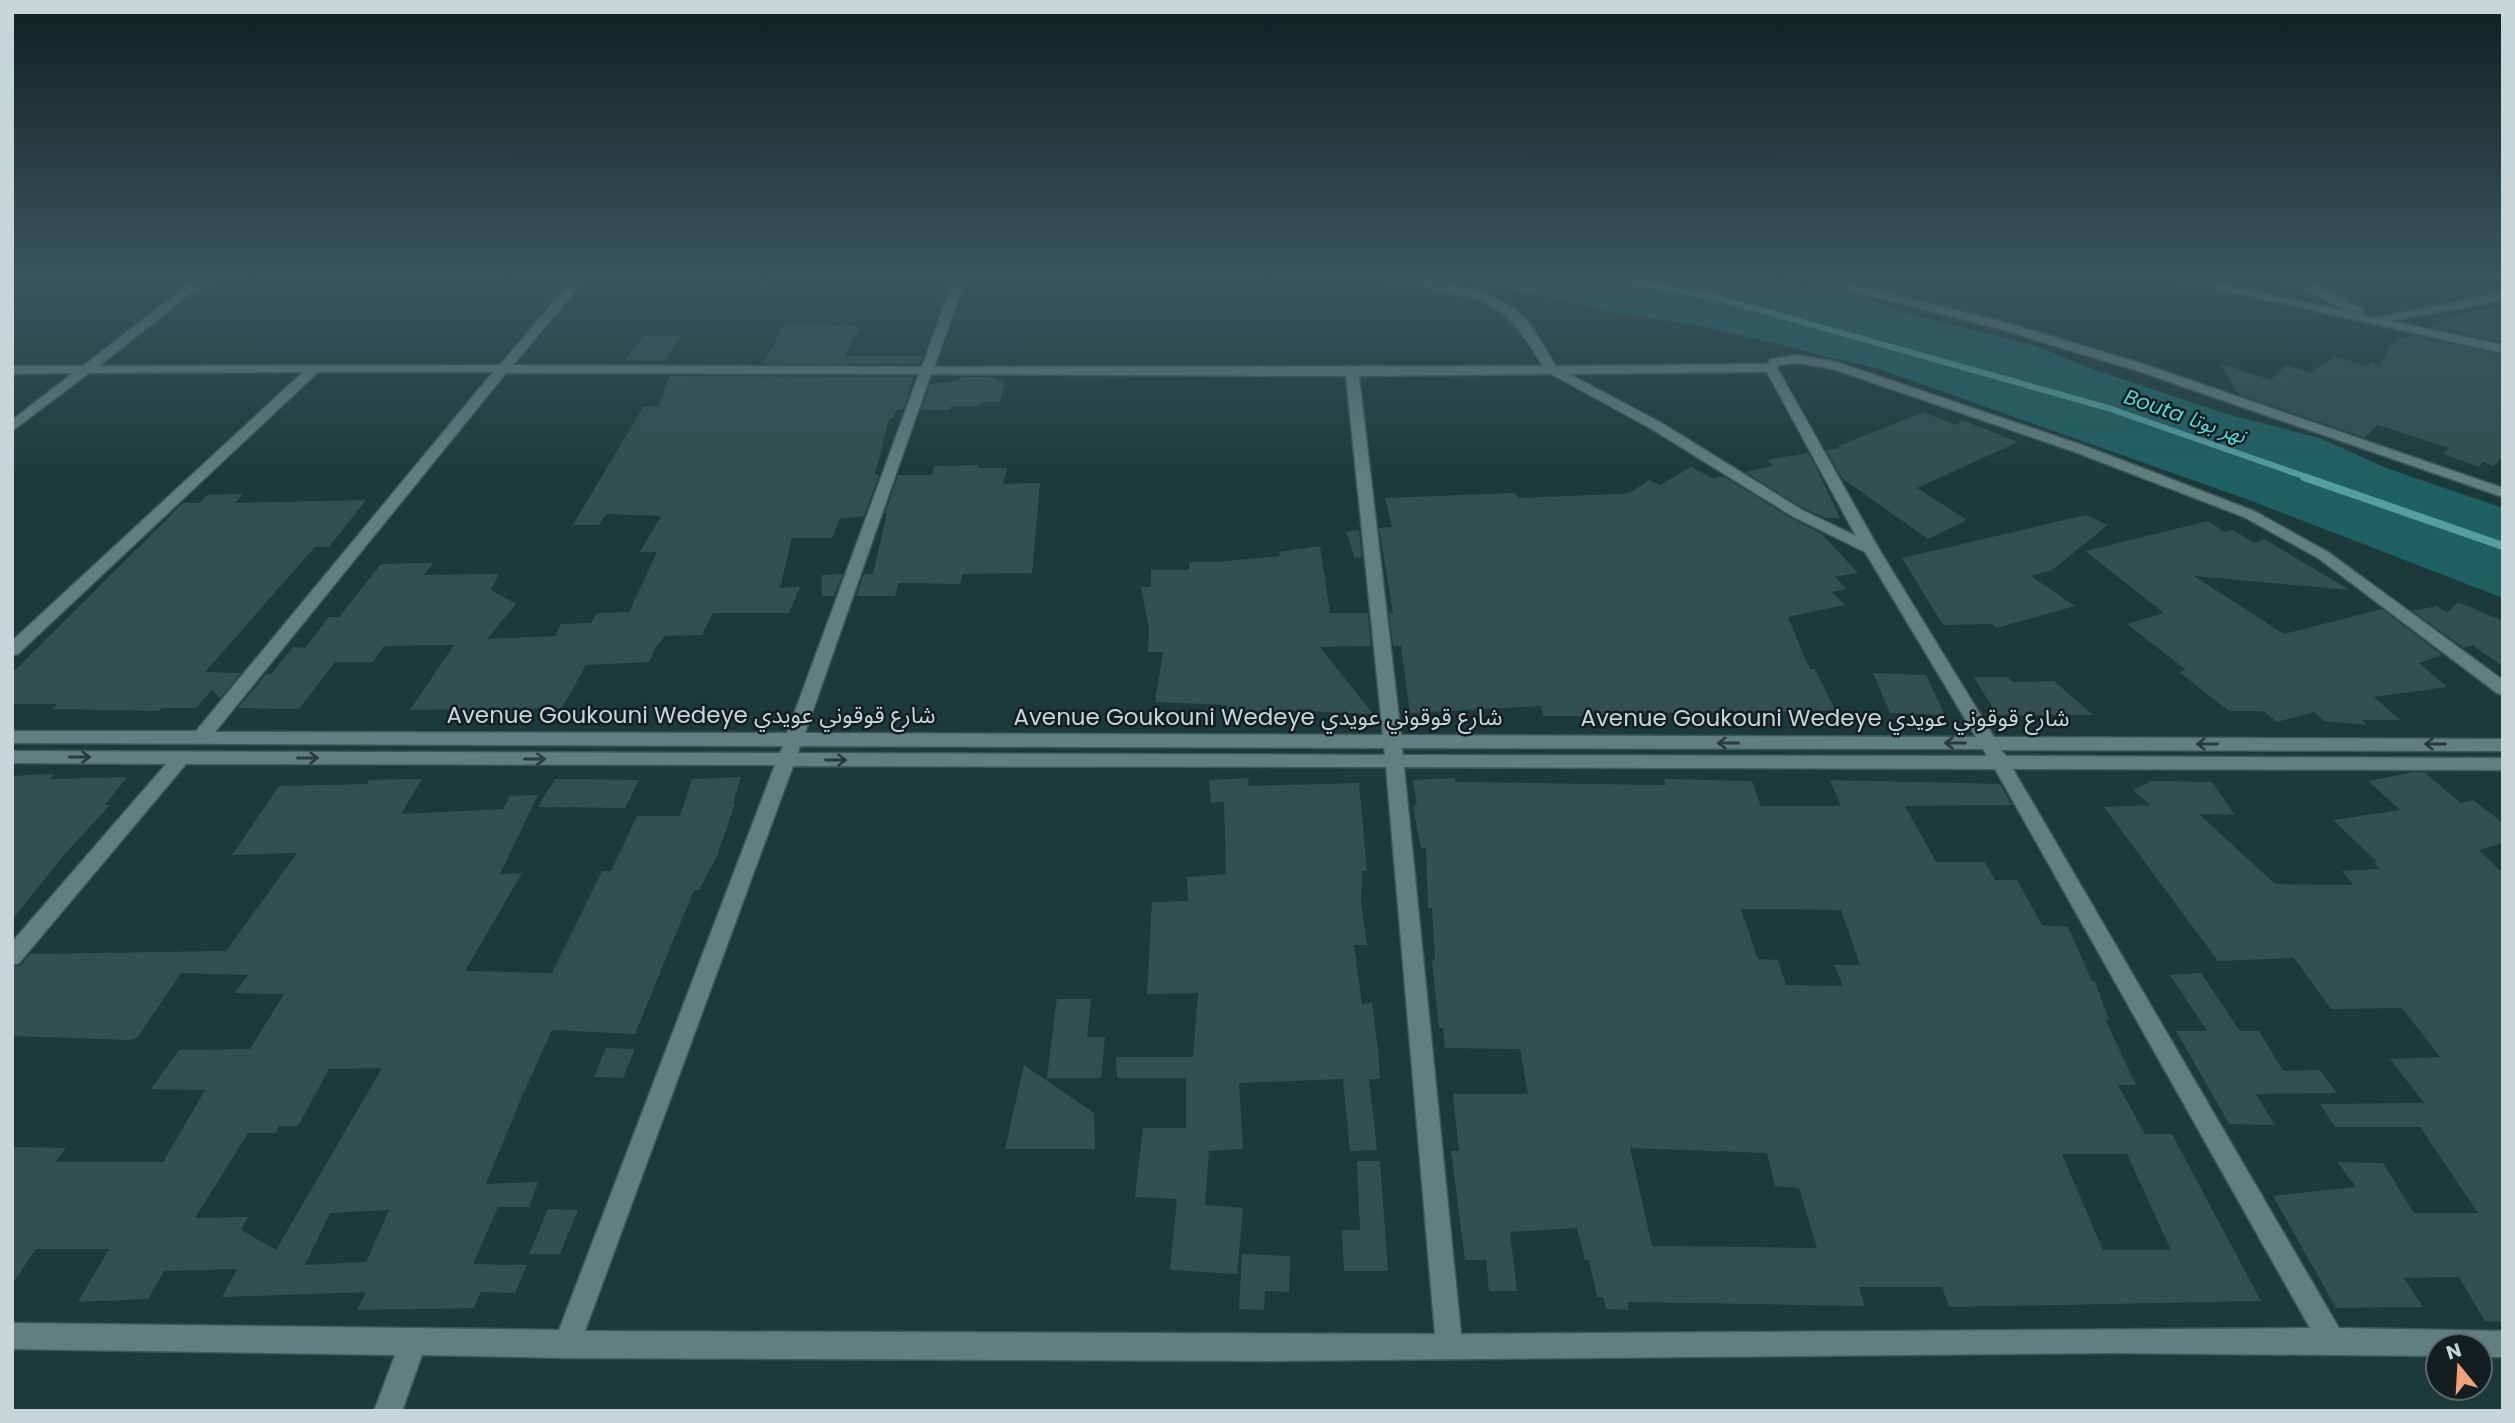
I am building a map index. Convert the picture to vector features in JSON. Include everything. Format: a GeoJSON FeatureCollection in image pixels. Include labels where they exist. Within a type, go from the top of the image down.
{"type":"FeatureCollection","features":[{"type":"Feature","properties":{"kind":"street"},"geometry":{"type":"LineString","coordinates":[[12,427],[122,343]]}},
{"type":"Feature","properties":{"kind":"street"},"geometry":{"type":"LineString","coordinates":[[200,738],[525,343]]}},
{"type":"Feature","properties":{"kind":"street"},"geometry":{"type":"LineString","coordinates":[[567,1345],[794,739],[937,343]]}},
{"type":"Feature","properties":{"kind":"street"},"geometry":{"type":"LineString","coordinates":[[1535,343],[1551,369],[1655,425],[1797,513],[1871,549]]}},
{"type":"Feature","properties":{"kind":"street"},"geometry":{"type":"LineString","coordinates":[[2061,343],[2139,367],[2503,494]]}},
{"type":"Feature","properties":{"kind":"street"},"geometry":{"type":"LineString","coordinates":[[2477,343],[2503,349]]}},
{"type":"Feature","properties":{"kind":"street"},"geometry":{"type":"LineString","coordinates":[[1771,368],[1775,362],[1797,359],[1836,366],[2080,449],[2249,514],[2323,555],[2503,689]]}},
{"type":"Feature","properties":{"kind":"street"},"geometry":{"type":"LineString","coordinates":[[12,650],[315,368]]}},
{"type":"Feature","properties":{"kind":"street"},"geometry":{"type":"LineString","coordinates":[[12,370],[315,368],[1352,372],[1771,368]]}},
{"type":"Feature","properties":{"kind":"street"},"geometry":{"type":"LineString","coordinates":[[1771,368],[1871,549],[1989,743],[2331,1339]]}},
{"type":"Feature","properties":{"kind":"street"},"geometry":{"type":"LineString","coordinates":[[1352,372],[1393,751],[1449,1347]]}},
{"type":"Feature","properties":{"kind":"street","name":"Avenue Goukouni Wedeye شارع قوقوني عويدي"},"geometry":{"type":"LineString","coordinates":[[12,737],[794,739],[1999,763],[2503,764]]}},
{"type":"Feature","properties":{"kind":"street","name":"Avenue Goukouni Wedeye شارع قوقوني عويدي"},"geometry":{"type":"LineString","coordinates":[[12,757],[785,760],[1989,743],[2503,745]]}},
{"type":"Feature","properties":{"kind":"street"},"geometry":{"type":"LineString","coordinates":[[12,957],[182,757]]}},
{"type":"Feature","properties":{"kind":"street"},"geometry":{"type":"LineString","coordinates":[[12,1336],[567,1345],[1449,1347],[2331,1339],[2503,1344]]}},
{"type":"Feature","properties":{"kind":"street"},"geometry":{"type":"LineString","coordinates":[[388,1411],[413,1343]]}},
{"type":"Feature","properties":{"kind":"shaded area"},"geometry":{"type":"Polygon","coordinates":[[[1774,343],[2026,343],[2227,414],[2320,438],[2386,468],[2503,508],[2503,598],[2249,500],[1879,369],[1774,343]]]}},
{"type":"Feature","properties":{"kind":"building"},"geometry":{"type":"Polygon","coordinates":[[[638,343],[677,343],[666,361],[625,360],[638,343]]]}},
{"type":"Feature","properties":{"kind":"building"},"geometry":{"type":"Polygon","coordinates":[[[774,343],[851,343],[845,356],[922,356],[919,364],[763,364],[774,343]]]}},
{"type":"Feature","properties":{"kind":"building"},"geometry":{"type":"Polygon","coordinates":[[[2392,343],[2450,343],[2503,355],[2503,455],[2494,466],[2483,462],[2479,467],[2443,454],[2450,448],[2377,425],[2365,438],[2238,394],[2219,363],[2271,380],[2286,365],[2311,373],[2334,356],[2368,366],[2371,362],[2380,364],[2392,343]]]}},
{"type":"Feature","properties":{"kind":"building"},"geometry":{"type":"Polygon","coordinates":[[[669,376],[914,377],[903,410],[896,410],[893,418],[889,419],[875,475],[879,475],[864,516],[840,519],[832,538],[792,538],[780,588],[800,587],[789,613],[713,613],[702,635],[665,636],[649,662],[586,665],[562,708],[410,710],[454,645],[384,646],[373,662],[335,662],[299,709],[238,708],[293,647],[305,648],[329,617],[339,617],[381,564],[433,563],[424,575],[499,574],[491,590],[516,604],[487,639],[555,636],[561,624],[591,623],[597,613],[629,612],[657,552],[640,552],[661,516],[606,514],[599,525],[573,525],[643,407],[659,406],[669,376]]]}},
{"type":"Feature","properties":{"kind":"building"},"geometry":{"type":"Polygon","coordinates":[[[963,377],[989,377],[1005,382],[1000,402],[983,402],[979,406],[951,406],[950,410],[921,410],[930,384],[957,381],[963,377]]]}},
{"type":"Feature","properties":{"kind":"building"},"geometry":{"type":"Polygon","coordinates":[[[1923,412],[1956,425],[1962,420],[2018,442],[1917,488],[1967,520],[1928,539],[1842,478],[1826,450],[1840,448],[1838,446],[1923,412]]]}},
{"type":"Feature","properties":{"kind":"building"},"geometry":{"type":"Polygon","coordinates":[[[1808,453],[1840,518],[1825,518],[1803,508],[1745,472],[1773,466],[1767,460],[1808,453]]]}},
{"type":"Feature","properties":{"kind":"building"},"geometry":{"type":"Polygon","coordinates":[[[979,465],[978,468],[1007,468],[1003,484],[1040,483],[1032,573],[963,574],[960,584],[899,583],[895,596],[856,596],[864,574],[873,574],[885,513],[898,475],[932,475],[934,466],[979,465]]]}},
{"type":"Feature","properties":{"kind":"building"},"geometry":{"type":"Polygon","coordinates":[[[1691,467],[1713,478],[1723,476],[1822,534],[1858,573],[1835,577],[1847,589],[1832,592],[1845,605],[1788,617],[1806,661],[1811,669],[1815,669],[1835,710],[1734,713],[1606,712],[1607,716],[1543,716],[1541,706],[1410,713],[1401,646],[1393,646],[1389,613],[1393,613],[1379,528],[1392,527],[1385,498],[1515,493],[1518,498],[1620,494],[1631,492],[1649,480],[1660,485],[1691,467]]]}},
{"type":"Feature","properties":{"kind":"building"},"geometry":{"type":"Polygon","coordinates":[[[243,494],[235,503],[366,500],[329,547],[315,547],[205,672],[241,673],[220,698],[212,690],[196,708],[162,708],[159,711],[52,709],[57,704],[12,704],[12,673],[183,503],[200,503],[207,495],[243,494]]]}},
{"type":"Feature","properties":{"kind":"building"},"geometry":{"type":"Polygon","coordinates":[[[2086,515],[2108,525],[2052,570],[2031,576],[2075,606],[1997,628],[1992,624],[1943,625],[1902,558],[2086,515]]]}},
{"type":"Feature","properties":{"kind":"building"},"geometry":{"type":"Polygon","coordinates":[[[2208,521],[2225,532],[2233,530],[2254,543],[2264,539],[2350,590],[2194,576],[2284,634],[2382,609],[2442,655],[2419,663],[2447,687],[2374,697],[2400,720],[2362,720],[2367,725],[2324,721],[2314,712],[2277,722],[2263,711],[2229,711],[2179,672],[2186,670],[2127,624],[2164,613],[2085,551],[2208,521]]]}},
{"type":"Feature","properties":{"kind":"building"},"geometry":{"type":"Polygon","coordinates":[[[1359,530],[1362,557],[1355,558],[1346,532],[1359,530]]]}},
{"type":"Feature","properties":{"kind":"building"},"geometry":{"type":"Polygon","coordinates":[[[1320,546],[1330,613],[1368,613],[1371,646],[1320,647],[1373,714],[1227,711],[1227,705],[1155,702],[1163,652],[1148,652],[1149,629],[1141,587],[1151,587],[1151,570],[1189,570],[1189,562],[1280,556],[1279,552],[1320,546]]]}},
{"type":"Feature","properties":{"kind":"building"},"geometry":{"type":"Polygon","coordinates":[[[843,574],[834,596],[822,596],[822,575],[843,574]]]}},
{"type":"Feature","properties":{"kind":"building"},"geometry":{"type":"Polygon","coordinates":[[[2458,602],[2503,621],[2503,666],[2472,645],[2464,648],[2412,611],[2437,606],[2447,613],[2458,602]]]}},
{"type":"Feature","properties":{"kind":"building"},"geometry":{"type":"Polygon","coordinates":[[[1873,673],[1926,675],[1945,715],[1890,713],[1873,673]]]}},
{"type":"Feature","properties":{"kind":"building"},"geometry":{"type":"Polygon","coordinates":[[[1974,677],[2007,677],[2013,682],[2054,681],[2093,715],[1997,715],[1974,677]]]}},
{"type":"Feature","properties":{"kind":"building"},"geometry":{"type":"Polygon","coordinates":[[[2424,772],[2461,803],[2473,800],[2503,823],[2503,843],[2479,850],[2503,874],[2503,1322],[2485,1321],[2459,1277],[2404,1278],[2423,1307],[2336,1308],[2273,1196],[2356,1187],[2337,1162],[2383,1163],[2414,1213],[2478,1213],[2420,1127],[2335,1127],[2320,1104],[2424,1103],[2390,1059],[2440,1057],[2402,1008],[2331,1009],[2294,958],[2218,961],[2104,807],[2150,805],[2133,790],[2151,781],[2212,782],[2235,815],[2199,814],[2275,884],[2353,885],[2342,871],[2380,869],[2374,862],[2377,862],[2333,820],[2400,810],[2368,781],[2424,772]]]}},
{"type":"Feature","properties":{"kind":"building"},"geometry":{"type":"Polygon","coordinates":[[[54,774],[50,779],[127,777],[105,805],[110,805],[63,856],[12,920],[12,776],[54,774]]]}},
{"type":"Feature","properties":{"kind":"building"},"geometry":{"type":"Polygon","coordinates":[[[741,777],[735,804],[717,856],[699,890],[694,890],[635,1034],[552,1030],[486,1184],[538,1182],[529,1207],[498,1207],[473,1264],[527,1265],[515,1293],[481,1292],[474,1308],[357,1310],[366,1292],[222,1297],[237,1269],[164,1271],[148,1299],[78,1302],[109,1249],[36,1249],[12,1284],[12,1147],[66,1148],[55,1162],[163,1162],[205,1090],[151,1089],[179,1050],[250,1049],[284,994],[235,993],[248,975],[181,973],[137,1038],[130,1040],[12,1036],[12,967],[21,965],[30,954],[226,951],[297,853],[232,855],[279,786],[367,784],[369,780],[422,779],[401,814],[503,809],[510,796],[538,795],[500,874],[522,873],[465,971],[552,973],[602,871],[611,871],[637,816],[680,816],[692,779],[741,777]],[[382,1068],[329,1069],[298,1126],[279,1126],[276,1133],[248,1133],[195,1218],[248,1217],[241,1230],[276,1250],[382,1068]],[[389,1210],[330,1213],[305,1265],[366,1262],[389,1210]]]}},
{"type":"Feature","properties":{"kind":"building"},"geometry":{"type":"Polygon","coordinates":[[[1248,778],[1249,786],[1359,783],[1367,871],[1362,871],[1361,902],[1367,945],[1354,945],[1362,1004],[1372,1003],[1378,1050],[1380,1079],[1369,1079],[1377,1150],[1350,1151],[1343,1079],[1239,1083],[1243,1149],[1209,1151],[1205,1205],[1243,1208],[1237,1274],[1170,1270],[1177,1199],[1135,1197],[1143,1128],[1186,1128],[1186,1078],[1117,1078],[1116,1057],[1193,1057],[1198,993],[1147,994],[1152,902],[1188,901],[1187,877],[1226,874],[1224,802],[1211,803],[1209,780],[1248,778]]]}},
{"type":"Feature","properties":{"kind":"building"},"geometry":{"type":"Polygon","coordinates":[[[1455,778],[1455,782],[1666,785],[1664,779],[1752,781],[1761,806],[1841,806],[1830,780],[2000,784],[2012,805],[1905,806],[1936,862],[1985,862],[1995,880],[2017,880],[2042,925],[2068,927],[2092,981],[2095,981],[2109,1020],[2105,1019],[2136,1085],[2118,1085],[2145,1134],[2172,1134],[2261,1301],[1949,1307],[1942,1287],[1859,1287],[1865,1306],[1628,1302],[1629,1310],[1606,1309],[1603,1297],[1597,1297],[1589,1260],[1585,1260],[1577,1228],[1510,1232],[1517,1291],[1489,1291],[1486,1260],[1465,1260],[1451,1151],[1459,1151],[1453,1094],[1528,1094],[1520,1049],[1445,1048],[1443,1028],[1439,1028],[1432,960],[1435,960],[1432,908],[1428,908],[1426,848],[1421,848],[1415,818],[1414,805],[1417,805],[1413,780],[1455,778]],[[1741,909],[1758,959],[1778,960],[1786,985],[1843,986],[1834,965],[1860,965],[1841,910],[1741,909]],[[1630,1148],[1652,1246],[1817,1248],[1799,1188],[1775,1186],[1767,1153],[1630,1148]],[[2062,1154],[2103,1250],[2171,1250],[2127,1154],[2062,1154]]]}},
{"type":"Feature","properties":{"kind":"building"},"geometry":{"type":"Polygon","coordinates":[[[555,779],[639,780],[625,808],[538,807],[555,779]]]}},
{"type":"Feature","properties":{"kind":"building"},"geometry":{"type":"Polygon","coordinates":[[[2201,973],[2240,1031],[2259,1031],[2283,1071],[2320,1070],[2337,1093],[2256,1094],[2275,1125],[2229,1124],[2176,1031],[2207,1031],[2170,975],[2201,973]]]}},
{"type":"Feature","properties":{"kind":"building"},"geometry":{"type":"Polygon","coordinates":[[[1057,999],[1091,999],[1087,1037],[1105,1037],[1101,1078],[1047,1078],[1057,999]]]}},
{"type":"Feature","properties":{"kind":"building"},"geometry":{"type":"Polygon","coordinates":[[[606,1048],[635,1049],[623,1078],[594,1077],[606,1048]]]}},
{"type":"Feature","properties":{"kind":"building"},"geometry":{"type":"Polygon","coordinates":[[[1024,1065],[1094,1113],[1095,1149],[1005,1149],[1024,1065]]]}},
{"type":"Feature","properties":{"kind":"building"},"geometry":{"type":"Polygon","coordinates":[[[1357,1161],[1380,1161],[1388,1271],[1344,1271],[1342,1230],[1360,1230],[1357,1161]]]}},
{"type":"Feature","properties":{"kind":"building"},"geometry":{"type":"Polygon","coordinates":[[[548,1209],[578,1210],[560,1254],[529,1254],[548,1209]]]}},
{"type":"Feature","properties":{"kind":"building"},"geometry":{"type":"Polygon","coordinates":[[[1242,1254],[1290,1256],[1289,1292],[1265,1291],[1264,1310],[1239,1309],[1242,1254]]]}},
{"type":"Feature","properties":{"kind":"waterway","name":"Bouta نهر بوتا"},"geometry":{"type":"LineString","coordinates":[[1878,343],[2108,408],[2309,478]]}},
{"type":"Feature","properties":{"kind":"waterway","name":"Bouta نهر بوتا"},"geometry":{"type":"LineString","coordinates":[[2304,477],[2503,546]]}}]}
